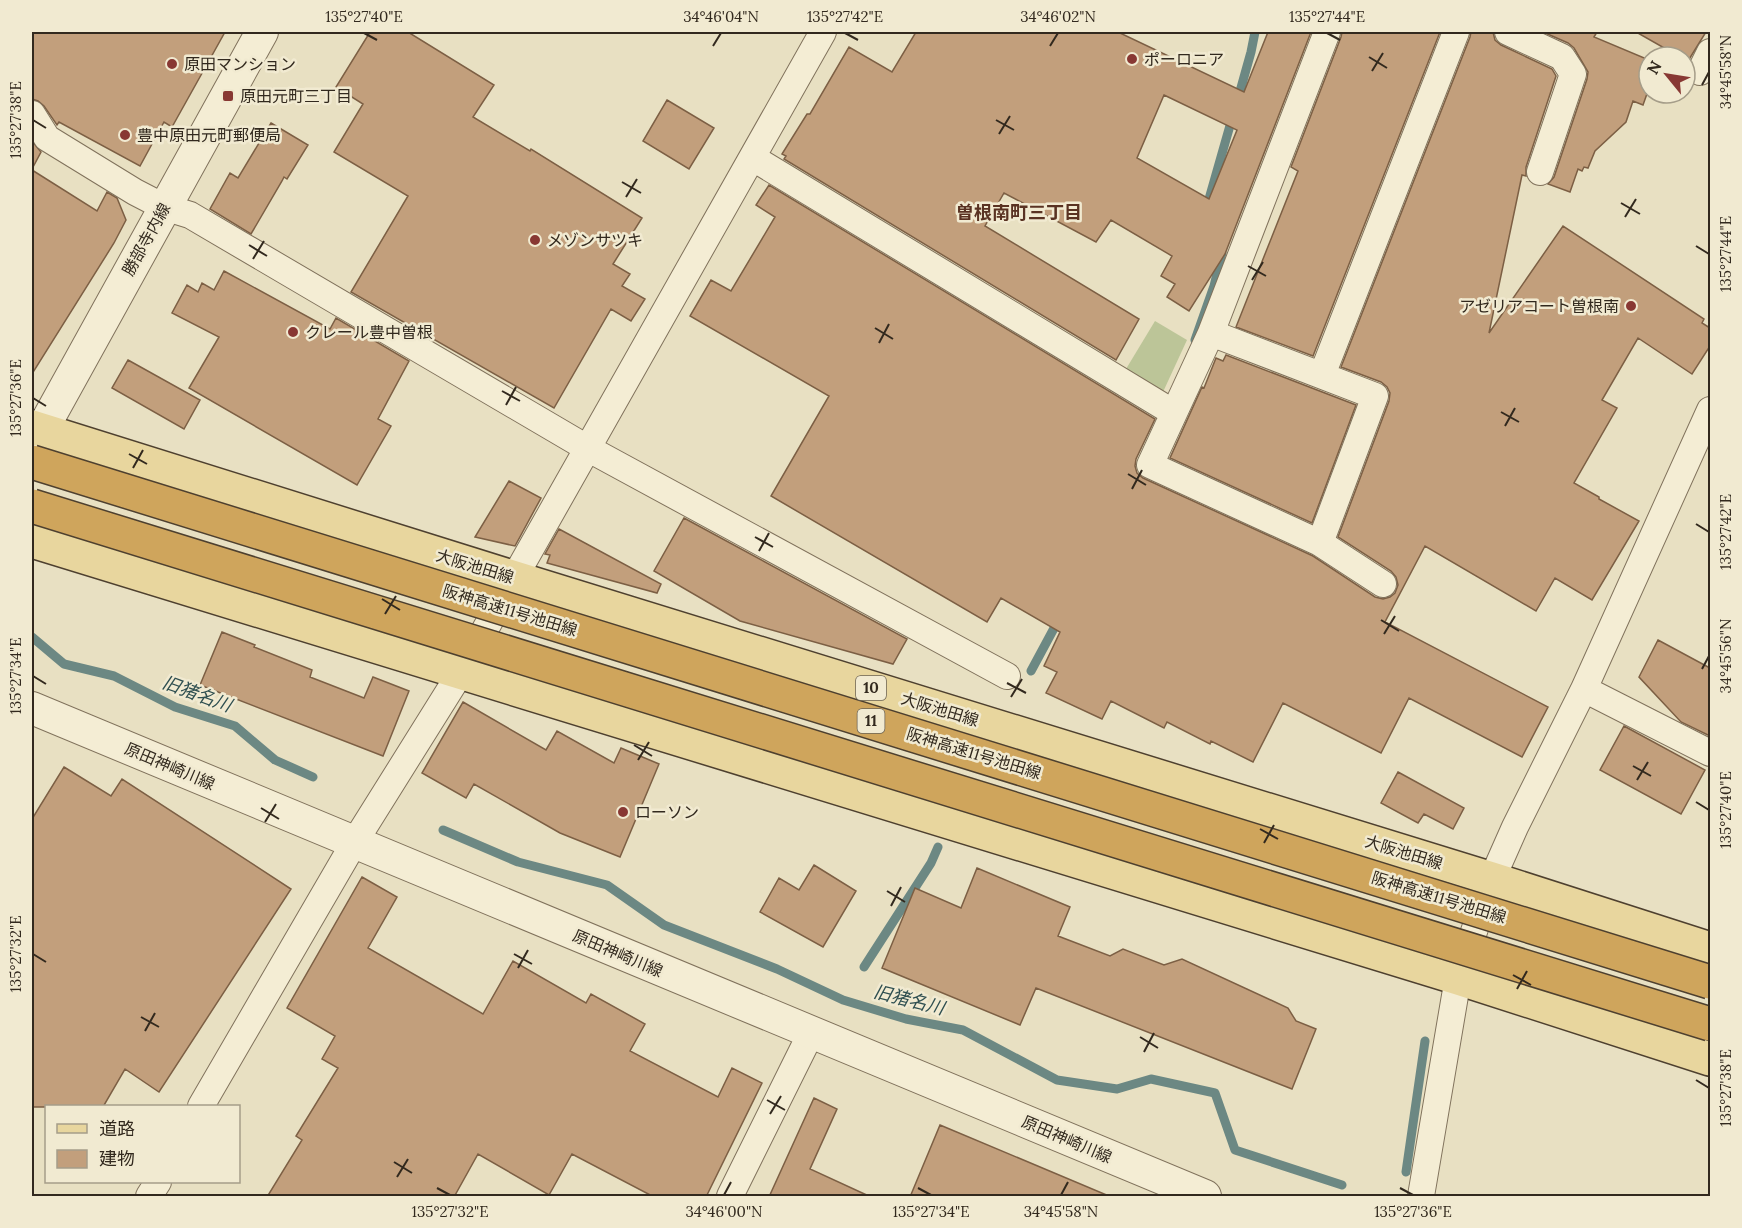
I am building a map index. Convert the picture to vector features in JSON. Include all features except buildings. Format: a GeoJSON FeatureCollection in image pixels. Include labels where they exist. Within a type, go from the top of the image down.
{"type":"FeatureCollection","features":[{"type":"Feature","properties":{"kind":"highway","name":"阪神高速11号池田線"},"geometry":{"type":"LineString","coordinates":[[32,462],[1710,982]]}},
{"type":"Feature","properties":{"kind":"highway"},"geometry":{"type":"LineString","coordinates":[[32,506],[1710,1024]]}},
{"type":"Feature","properties":{"kind":"main road","name":"大阪池田線"},"geometry":{"type":"LineString","coordinates":[[35,435],[515,578],[1492,879],[1710,949]]}},
{"type":"Feature","properties":{"kind":"main road"},"geometry":{"type":"LineString","coordinates":[[32,541],[1458,978],[1710,1059]]}},
{"type":"Feature","properties":{"kind":"street","name":"勝部寺内線"},"geometry":{"type":"LineString","coordinates":[[35,435],[262,32]]}},
{"type":"Feature","properties":{"kind":"street"},"geometry":{"type":"LineString","coordinates":[[202,1105],[354,843],[461,672],[823,32]]}},
{"type":"Feature","properties":{"kind":"street"},"geometry":{"type":"LineString","coordinates":[[1328,32],[1211,333],[1168,409],[1150,465],[1320,543],[1383,584]]}},
{"type":"Feature","properties":{"kind":"street"},"geometry":{"type":"LineString","coordinates":[[1322,375],[1456,32]]}},
{"type":"Feature","properties":{"kind":"street"},"geometry":{"type":"LineString","coordinates":[[1508,32],[1562,57],[1573,74],[1540,172]]}},
{"type":"Feature","properties":{"kind":"street"},"geometry":{"type":"LineString","coordinates":[[32,114],[47,138],[135,192],[164,207],[190,215],[587,448],[1007,676]]}},
{"type":"Feature","properties":{"kind":"street"},"geometry":{"type":"LineString","coordinates":[[753,158],[1168,409]]}},
{"type":"Feature","properties":{"kind":"street"},"geometry":{"type":"LineString","coordinates":[[1211,333],[1375,396],[1320,543]]}},
{"type":"Feature","properties":{"kind":"street"},"geometry":{"type":"LineString","coordinates":[[1421,1197],[1458,978],[1492,879],[1515,827],[1584,689],[1710,410]]}},
{"type":"Feature","properties":{"kind":"street"},"geometry":{"type":"LineString","coordinates":[[1584,689],[1710,753]]}},
{"type":"Feature","properties":{"kind":"street","name":"原田神崎川線"},"geometry":{"type":"LineString","coordinates":[[32,708],[1205,1197]]}},
{"type":"Feature","properties":{"kind":"street"},"geometry":{"type":"LineString","coordinates":[[730,1197],[812,1033]]}},
{"type":"Feature","properties":{"kind":"street"},"geometry":{"type":"LineString","coordinates":[[149,1197],[157,1183]]}},
{"type":"Feature","properties":{"kind":"green space"},"geometry":{"type":"Polygon","coordinates":[[[1155,321],[1187,340],[1163,392],[1126,369],[1155,321]]]}},
{"type":"Feature","properties":{"kind":"waterway"},"geometry":{"type":"LineString","coordinates":[[1237,102],[1255,32]]}},
{"type":"Feature","properties":{"kind":"waterway"},"geometry":{"type":"LineString","coordinates":[[1208,208],[1233,115]]}},
{"type":"Feature","properties":{"kind":"waterway"},"geometry":{"type":"LineString","coordinates":[[1195,340],[1214,286],[1222,253]]}},
{"type":"Feature","properties":{"kind":"waterway"},"geometry":{"type":"LineString","coordinates":[[1031,671],[1059,619]]}},
{"type":"Feature","properties":{"kind":"waterway","name":"旧猪名川"},"geometry":{"type":"LineString","coordinates":[[32,637],[64,664],[114,676],[175,707],[235,726],[275,760],[313,777]]}},
{"type":"Feature","properties":{"kind":"waterway","name":"旧猪名川"},"geometry":{"type":"LineString","coordinates":[[443,830],[518,862],[607,885],[664,925],[777,969],[843,1000],[906,1019],[963,1030],[1057,1080],[1117,1089],[1151,1079],[1215,1093],[1235,1150],[1342,1185]]}},
{"type":"Feature","properties":{"kind":"waterway"},"geometry":{"type":"LineString","coordinates":[[864,967],[931,863],[938,847]]}},
{"type":"Feature","properties":{"kind":"waterway"},"geometry":{"type":"LineString","coordinates":[[1406,1172],[1425,1041]]}},
{"type":"Feature","properties":{"kind":"place","name":"ポーロニア"},"geometry":{"type":"Point","coordinates":[1132,59]}},
{"type":"Feature","properties":{"kind":"place","name":"原田マンション"},"geometry":{"type":"Point","coordinates":[172,64]}},
{"type":"Feature","properties":{"kind":"place","name":"原田元町三丁目"},"geometry":{"type":"Point","coordinates":[228,96]}},
{"type":"Feature","properties":{"kind":"place","name":"豊中原田元町郵便局"},"geometry":{"type":"Point","coordinates":[125,135]}},
{"type":"Feature","properties":{"kind":"place","name":"メゾンサツキ"},"geometry":{"type":"Point","coordinates":[535,240]}},
{"type":"Feature","properties":{"kind":"place","name":"アゼリアコート曽根南"},"geometry":{"type":"Point","coordinates":[1631,306]}},
{"type":"Feature","properties":{"kind":"place","name":"クレール豊中曽根"},"geometry":{"type":"Point","coordinates":[293,332]}},
{"type":"Feature","properties":{"kind":"place","name":"ローソン"},"geometry":{"type":"Point","coordinates":[623,812]}},
{"type":"Feature","properties":{"kind":"district","name":"曽根南町三丁目"},"geometry":{"type":"Point","coordinates":[1019,213]}}]}
